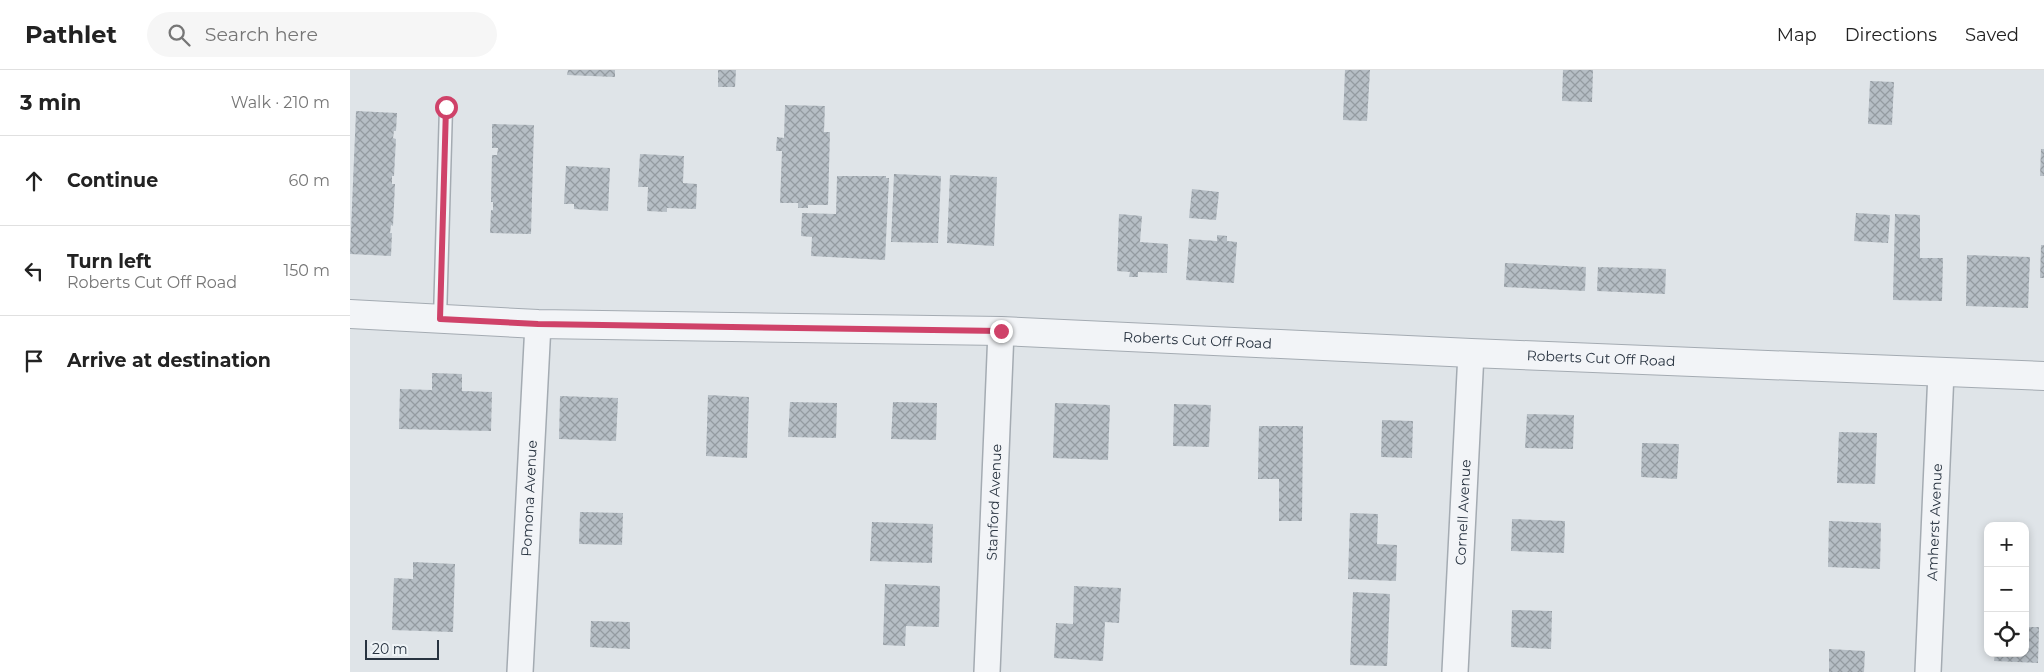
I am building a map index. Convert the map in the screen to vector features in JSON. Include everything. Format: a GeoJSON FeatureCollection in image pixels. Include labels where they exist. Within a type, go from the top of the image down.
{"type":"FeatureCollection","features":[{"type":"Feature","properties":{"kind":"street","name":"Roberts Cut Off Road"},"geometry":{"type":"LineString","coordinates":[[350,314],[538,324],[1001,331],[1471,353],[2044,376]]}},
{"type":"Feature","properties":{"kind":"street","name":"Pomona Avenue"},"geometry":{"type":"LineString","coordinates":[[520,672],[538,324]]}},
{"type":"Feature","properties":{"kind":"street","name":"Stanford Avenue"},"geometry":{"type":"LineString","coordinates":[[987,672],[1001,331]]}},
{"type":"Feature","properties":{"kind":"street","name":"Cornell Avenue"},"geometry":{"type":"LineString","coordinates":[[1455,672],[1471,353]]}},
{"type":"Feature","properties":{"kind":"street","name":"Amherst Avenue"},"geometry":{"type":"LineString","coordinates":[[1928,672],[1941,372]]}},
{"type":"Feature","properties":{"kind":"lane"},"geometry":{"type":"LineString","coordinates":[[440,319],[446,107]]}},
{"type":"Feature","properties":{"kind":"building"},"geometry":{"type":"Polygon","coordinates":[[[568,70],[615,70],[615,77],[567,75],[568,70]]]}},
{"type":"Feature","properties":{"kind":"building"},"geometry":{"type":"Polygon","coordinates":[[[718,70],[736,70],[735,87],[718,87],[718,70]]]}},
{"type":"Feature","properties":{"kind":"building"},"geometry":{"type":"Polygon","coordinates":[[[1345,70],[1370,70],[1367,121],[1343,120],[1345,70]]]}},
{"type":"Feature","properties":{"kind":"building"},"geometry":{"type":"Polygon","coordinates":[[[1563,70],[1593,70],[1592,102],[1562,101],[1563,70]]]}},
{"type":"Feature","properties":{"kind":"building"},"geometry":{"type":"Polygon","coordinates":[[[1870,81],[1894,82],[1892,125],[1868,124],[1870,81]]]}},
{"type":"Feature","properties":{"kind":"building"},"geometry":{"type":"Polygon","coordinates":[[[785,105],[825,106],[824,132],[830,132],[828,205],[808,205],[808,208],[798,208],[798,203],[780,203],[782,151],[776,151],[777,137],[784,138],[785,105]]]}},
{"type":"Feature","properties":{"kind":"building"},"geometry":{"type":"Polygon","coordinates":[[[356,111],[397,113],[396,131],[394,131],[393,138],[396,139],[394,176],[392,176],[392,184],[395,184],[393,226],[391,225],[390,233],[392,233],[391,256],[350,254],[356,111]]]}},
{"type":"Feature","properties":{"kind":"building"},"geometry":{"type":"Polygon","coordinates":[[[492,124],[534,125],[531,234],[490,233],[491,210],[493,210],[493,202],[491,202],[492,155],[497,155],[498,148],[492,148],[492,124]]]}},
{"type":"Feature","properties":{"kind":"building"},"geometry":{"type":"Polygon","coordinates":[[[2041,149],[2044,149],[2044,176],[2040,176],[2041,149]]]}},
{"type":"Feature","properties":{"kind":"building"},"geometry":{"type":"Polygon","coordinates":[[[640,154],[684,156],[683,183],[697,184],[696,209],[667,208],[667,212],[647,211],[648,187],[638,187],[640,154]]]}},
{"type":"Feature","properties":{"kind":"building"},"geometry":{"type":"Polygon","coordinates":[[[566,166],[610,168],[608,211],[574,209],[574,204],[564,204],[566,166]]]}},
{"type":"Feature","properties":{"kind":"building"},"geometry":{"type":"Polygon","coordinates":[[[894,174],[941,176],[938,243],[891,242],[894,174]]]}},
{"type":"Feature","properties":{"kind":"building"},"geometry":{"type":"Polygon","coordinates":[[[950,175],[997,177],[994,246],[947,243],[950,175]]]}},
{"type":"Feature","properties":{"kind":"building"},"geometry":{"type":"Polygon","coordinates":[[[837,176],[886,176],[886,178],[889,178],[885,260],[811,256],[812,237],[801,236],[802,213],[836,214],[837,176]]]}},
{"type":"Feature","properties":{"kind":"building"},"geometry":{"type":"Polygon","coordinates":[[[1192,189],[1219,192],[1216,220],[1189,218],[1192,189]]]}},
{"type":"Feature","properties":{"kind":"building"},"geometry":{"type":"Polygon","coordinates":[[[1856,213],[1890,215],[1888,243],[1854,241],[1856,213]]]}},
{"type":"Feature","properties":{"kind":"building"},"geometry":{"type":"Polygon","coordinates":[[[1119,214],[1142,216],[1140,242],[1168,244],[1167,273],[1138,272],[1138,277],[1129,277],[1130,272],[1117,271],[1119,214]]]}},
{"type":"Feature","properties":{"kind":"building"},"geometry":{"type":"Polygon","coordinates":[[[1895,214],[1920,215],[1920,258],[1943,258],[1942,301],[1893,300],[1895,214]]]}},
{"type":"Feature","properties":{"kind":"building"},"geometry":{"type":"Polygon","coordinates":[[[1217,235],[1227,236],[1227,241],[1237,242],[1234,283],[1186,280],[1189,239],[1217,241],[1217,235]]]}},
{"type":"Feature","properties":{"kind":"building"},"geometry":{"type":"Polygon","coordinates":[[[2041,245],[2044,245],[2044,278],[2040,278],[2041,245]]]}},
{"type":"Feature","properties":{"kind":"building"},"geometry":{"type":"Polygon","coordinates":[[[1967,255],[2030,257],[2028,308],[1966,306],[1967,255]]]}},
{"type":"Feature","properties":{"kind":"building"},"geometry":{"type":"Polygon","coordinates":[[[1505,263],[1586,267],[1585,291],[1504,287],[1505,263]]]}},
{"type":"Feature","properties":{"kind":"building"},"geometry":{"type":"Polygon","coordinates":[[[1598,267],[1666,269],[1665,294],[1597,291],[1598,267]]]}},
{"type":"Feature","properties":{"kind":"building"},"geometry":{"type":"Polygon","coordinates":[[[432,373],[462,374],[462,391],[492,392],[491,431],[399,429],[400,389],[432,390],[432,373]]]}},
{"type":"Feature","properties":{"kind":"building"},"geometry":{"type":"Polygon","coordinates":[[[708,395],[749,397],[747,458],[706,456],[708,395]]]}},
{"type":"Feature","properties":{"kind":"building"},"geometry":{"type":"Polygon","coordinates":[[[560,396],[618,398],[616,441],[559,439],[560,396]]]}},
{"type":"Feature","properties":{"kind":"building"},"geometry":{"type":"Polygon","coordinates":[[[790,402],[837,403],[836,438],[788,437],[790,402]]]}},
{"type":"Feature","properties":{"kind":"building"},"geometry":{"type":"Polygon","coordinates":[[[893,402],[937,403],[936,440],[891,439],[893,402]]]}},
{"type":"Feature","properties":{"kind":"building"},"geometry":{"type":"Polygon","coordinates":[[[1055,403],[1110,405],[1108,460],[1053,458],[1055,403]]]}},
{"type":"Feature","properties":{"kind":"building"},"geometry":{"type":"Polygon","coordinates":[[[1174,404],[1211,405],[1209,447],[1173,446],[1174,404]]]}},
{"type":"Feature","properties":{"kind":"building"},"geometry":{"type":"Polygon","coordinates":[[[1527,414],[1574,415],[1573,449],[1525,448],[1527,414]]]}},
{"type":"Feature","properties":{"kind":"building"},"geometry":{"type":"Polygon","coordinates":[[[1382,420],[1413,421],[1412,458],[1381,457],[1382,420]]]}},
{"type":"Feature","properties":{"kind":"building"},"geometry":{"type":"Polygon","coordinates":[[[1259,426],[1303,426],[1302,521],[1279,521],[1279,479],[1258,479],[1259,426]]]}},
{"type":"Feature","properties":{"kind":"building"},"geometry":{"type":"Polygon","coordinates":[[[1839,432],[1877,433],[1875,484],[1837,483],[1839,432]]]}},
{"type":"Feature","properties":{"kind":"building"},"geometry":{"type":"Polygon","coordinates":[[[1642,443],[1679,444],[1677,479],[1641,477],[1642,443]]]}},
{"type":"Feature","properties":{"kind":"building"},"geometry":{"type":"Polygon","coordinates":[[[580,512],[623,513],[622,545],[579,544],[580,512]]]}},
{"type":"Feature","properties":{"kind":"building"},"geometry":{"type":"Polygon","coordinates":[[[1350,513],[1378,514],[1377,544],[1397,545],[1396,581],[1348,579],[1350,513]]]}},
{"type":"Feature","properties":{"kind":"building"},"geometry":{"type":"Polygon","coordinates":[[[1512,519],[1565,521],[1564,553],[1511,551],[1512,519]]]}},
{"type":"Feature","properties":{"kind":"building"},"geometry":{"type":"Polygon","coordinates":[[[1829,521],[1881,523],[1880,569],[1828,567],[1829,521]]]}},
{"type":"Feature","properties":{"kind":"building"},"geometry":{"type":"Polygon","coordinates":[[[872,522],[933,524],[932,563],[870,561],[872,522]]]}},
{"type":"Feature","properties":{"kind":"building"},"geometry":{"type":"Polygon","coordinates":[[[413,562],[455,564],[453,632],[392,630],[394,578],[413,579],[413,562]]]}},
{"type":"Feature","properties":{"kind":"building"},"geometry":{"type":"Polygon","coordinates":[[[885,584],[940,586],[939,627],[906,626],[905,646],[883,645],[885,584]]]}},
{"type":"Feature","properties":{"kind":"building"},"geometry":{"type":"Polygon","coordinates":[[[1074,586],[1121,588],[1119,623],[1105,622],[1103,661],[1054,658],[1056,623],[1073,624],[1074,586]]]}},
{"type":"Feature","properties":{"kind":"building"},"geometry":{"type":"Polygon","coordinates":[[[1353,592],[1390,594],[1387,666],[1350,665],[1353,592]]]}},
{"type":"Feature","properties":{"kind":"building"},"geometry":{"type":"Polygon","coordinates":[[[1512,610],[1552,611],[1551,649],[1511,647],[1512,610]]]}},
{"type":"Feature","properties":{"kind":"building"},"geometry":{"type":"Polygon","coordinates":[[[591,621],[630,622],[630,649],[590,647],[591,621]]]}},
{"type":"Feature","properties":{"kind":"building"},"geometry":{"type":"Polygon","coordinates":[[[2029,627],[2039,627],[2038,663],[1994,661],[1994,657],[2029,657],[2029,627]]]}},
{"type":"Feature","properties":{"kind":"building"},"geometry":{"type":"Polygon","coordinates":[[[1829,649],[1865,651],[1864,672],[1829,672],[1829,649]]]}},
{"type":"Feature","properties":{"kind":"route"},"geometry":{"type":"LineString","coordinates":[[446,107],[440,319],[538,324],[1001,331]]}}]}
